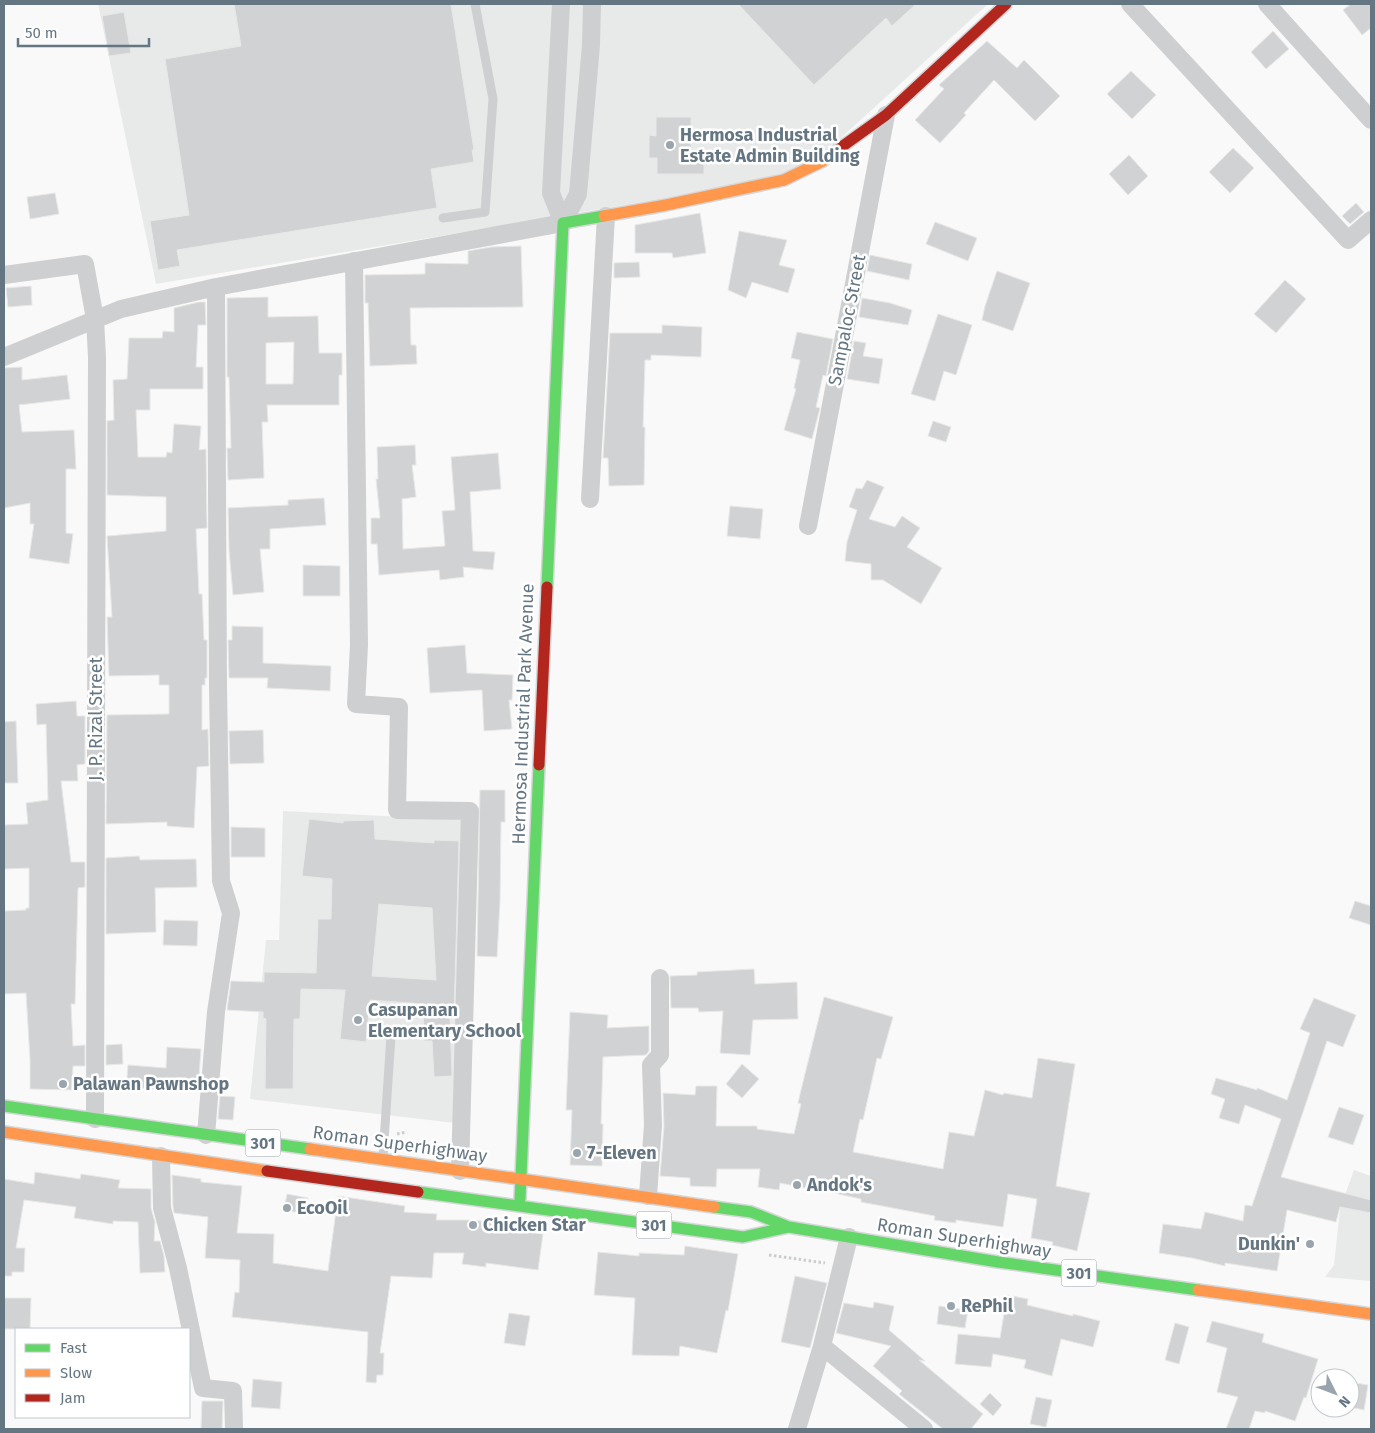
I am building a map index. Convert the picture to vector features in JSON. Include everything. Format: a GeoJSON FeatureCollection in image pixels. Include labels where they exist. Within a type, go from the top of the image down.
{"type":"FeatureCollection","features":[{"type":"Feature","properties":{"kind":"main road"},"geometry":{"type":"LineString","coordinates":[[563,223],[666,205],[784,180],[823,161],[886,115],[1006,4]]}},
{"type":"Feature","properties":{"kind":"main road","name":"Hermosa Industrial Park Avenue"},"geometry":{"type":"LineString","coordinates":[[519,1207],[522,1179],[540,712],[563,223]]}},
{"type":"Feature","properties":{"kind":"main road","name":"Roman Superhighway"},"geometry":{"type":"LineString","coordinates":[[4,1106],[648,1196],[751,1212],[788,1226],[848,1238],[998,1262],[1371,1314]]}},
{"type":"Feature","properties":{"kind":"main road","name":"Roman Superhighway"},"geometry":{"type":"LineString","coordinates":[[4,1132],[743,1238],[788,1226]]}},
{"type":"Feature","properties":{"kind":"street"},"geometry":{"type":"LineString","coordinates":[[561,4],[551,193],[563,223]]}},
{"type":"Feature","properties":{"kind":"street"},"geometry":{"type":"LineString","coordinates":[[563,223],[578,194],[591,45],[592,4]]}},
{"type":"Feature","properties":{"kind":"street"},"geometry":{"type":"LineString","coordinates":[[1130,4],[1348,240],[1371,220]]}},
{"type":"Feature","properties":{"kind":"street"},"geometry":{"type":"LineString","coordinates":[[1267,4],[1371,120]]}},
{"type":"Feature","properties":{"kind":"street","name":"Sampaloc Street"},"geometry":{"type":"LineString","coordinates":[[808,526],[886,115]]}},
{"type":"Feature","properties":{"kind":"street"},"geometry":{"type":"LineString","coordinates":[[590,499],[606,216]]}},
{"type":"Feature","properties":{"kind":"street"},"geometry":{"type":"LineString","coordinates":[[4,356],[121,309],[216,287],[563,223]]}},
{"type":"Feature","properties":{"kind":"street"},"geometry":{"type":"LineString","coordinates":[[354,261],[359,645],[356,704],[399,707],[397,810],[470,811],[460,1171]]}},
{"type":"Feature","properties":{"kind":"street","name":"J. P. Rizal Street"},"geometry":{"type":"LineString","coordinates":[[4,275],[85,264],[95,320],[97,357],[95,1119]]}},
{"type":"Feature","properties":{"kind":"street"},"geometry":{"type":"LineString","coordinates":[[206,1135],[216,1012],[231,913],[221,881],[216,287]]}},
{"type":"Feature","properties":{"kind":"street"},"geometry":{"type":"LineString","coordinates":[[648,1196],[653,1125],[652,1065],[660,1055],[660,978]]}},
{"type":"Feature","properties":{"kind":"street"},"geometry":{"type":"LineString","coordinates":[[161,1156],[162,1208],[178,1268],[203,1388],[233,1391],[234,1429]]}},
{"type":"Feature","properties":{"kind":"street"},"geometry":{"type":"LineString","coordinates":[[797,1429],[822,1346],[848,1238]]}},
{"type":"Feature","properties":{"kind":"street"},"geometry":{"type":"LineString","coordinates":[[822,1346],[924,1429]]}},
{"type":"Feature","properties":{"kind":"lane"},"geometry":{"type":"LineString","coordinates":[[443,218],[485,212],[493,98],[475,4]]}},
{"type":"Feature","properties":{"kind":"lane"},"geometry":{"type":"LineString","coordinates":[[383,1159],[391,1036]]}},
{"type":"Feature","properties":{"kind":"shaded area"},"geometry":{"type":"Polygon","coordinates":[[[98,4],[988,4],[820,157],[777,179],[156,284],[98,4]]]}},
{"type":"Feature","properties":{"kind":"shaded area","name":"Casupanan Elementary School"},"geometry":{"type":"Polygon","coordinates":[[[283,811],[464,820],[455,1123],[250,1099],[266,940],[279,940],[283,811]]]}},
{"type":"Feature","properties":{"kind":"shaded area"},"geometry":{"type":"Polygon","coordinates":[[[1354,1170],[1371,1176],[1371,1281],[1325,1277],[1334,1265],[1340,1209],[1354,1170]]]}},
{"type":"Feature","properties":{"kind":"building"},"geometry":{"type":"Polygon","coordinates":[[[234,4],[451,4],[474,150],[472,150],[474,162],[431,169],[437,208],[177,250],[180,266],[158,270],[150,221],[189,215],[165,59],[241,46],[234,4]]]}},
{"type":"Feature","properties":{"kind":"building"},"geometry":{"type":"Polygon","coordinates":[[[738,4],[916,4],[892,26],[886,18],[814,85],[738,4]]]}},
{"type":"Feature","properties":{"kind":"building"},"geometry":{"type":"Polygon","coordinates":[[[1351,4],[1371,4],[1371,28],[1362,35],[1343,10],[1351,4]]]}},
{"type":"Feature","properties":{"kind":"building"},"geometry":{"type":"Polygon","coordinates":[[[124,12],[131,53],[109,56],[102,16],[124,12]]]}},
{"type":"Feature","properties":{"kind":"building"},"geometry":{"type":"Polygon","coordinates":[[[1273,31],[1289,49],[1266,69],[1251,52],[1273,31]]]}},
{"type":"Feature","properties":{"kind":"building"},"geometry":{"type":"Polygon","coordinates":[[[987,41],[1017,68],[1024,60],[1060,96],[1035,121],[994,80],[964,113],[966,115],[940,143],[915,120],[944,89],[939,85],[987,41]]]}},
{"type":"Feature","properties":{"kind":"building"},"geometry":{"type":"Polygon","coordinates":[[[1131,71],[1156,95],[1132,119],[1107,94],[1131,71]]]}},
{"type":"Feature","properties":{"kind":"building","name":"Hermosa Industrial Estate Admin Building"},"geometry":{"type":"Polygon","coordinates":[[[656,117],[691,117],[691,154],[704,155],[704,174],[657,174],[657,158],[649,158],[649,135],[656,136],[656,117]]]}},
{"type":"Feature","properties":{"kind":"building"},"geometry":{"type":"Polygon","coordinates":[[[1233,148],[1254,168],[1230,193],[1209,172],[1233,148]]]}},
{"type":"Feature","properties":{"kind":"building"},"geometry":{"type":"Polygon","coordinates":[[[1129,155],[1148,176],[1128,195],[1109,174],[1129,155]]]}},
{"type":"Feature","properties":{"kind":"building"},"geometry":{"type":"Polygon","coordinates":[[[55,193],[59,214],[30,219],[27,197],[55,193]]]}},
{"type":"Feature","properties":{"kind":"building"},"geometry":{"type":"Polygon","coordinates":[[[1356,203],[1364,212],[1350,224],[1342,216],[1356,203]]]}},
{"type":"Feature","properties":{"kind":"building"},"geometry":{"type":"Polygon","coordinates":[[[700,213],[706,253],[673,258],[672,253],[635,253],[635,225],[700,213]]]}},
{"type":"Feature","properties":{"kind":"building"},"geometry":{"type":"Polygon","coordinates":[[[935,222],[977,238],[968,261],[926,244],[935,222]]]}},
{"type":"Feature","properties":{"kind":"building"},"geometry":{"type":"Polygon","coordinates":[[[739,231],[787,240],[779,265],[795,269],[788,293],[752,282],[746,298],[728,290],[739,231]]]}},
{"type":"Feature","properties":{"kind":"building"},"geometry":{"type":"Polygon","coordinates":[[[521,246],[523,307],[410,308],[411,345],[416,345],[417,364],[370,366],[368,303],[365,303],[365,275],[425,274],[425,263],[468,264],[468,251],[491,247],[521,246]]]}},
{"type":"Feature","properties":{"kind":"building"},"geometry":{"type":"Polygon","coordinates":[[[870,255],[912,264],[909,280],[867,271],[870,255]]]}},
{"type":"Feature","properties":{"kind":"building"},"geometry":{"type":"Polygon","coordinates":[[[639,262],[640,277],[614,278],[614,263],[639,262]]]}},
{"type":"Feature","properties":{"kind":"building"},"geometry":{"type":"Polygon","coordinates":[[[997,271],[1030,283],[1013,331],[982,320],[997,271]]]}},
{"type":"Feature","properties":{"kind":"building"},"geometry":{"type":"Polygon","coordinates":[[[1285,280],[1306,299],[1276,333],[1254,314],[1285,280]]]}},
{"type":"Feature","properties":{"kind":"building"},"geometry":{"type":"Polygon","coordinates":[[[31,286],[32,305],[8,307],[6,288],[31,286]]]}},
{"type":"Feature","properties":{"kind":"building"},"geometry":{"type":"Polygon","coordinates":[[[268,297],[268,317],[318,316],[319,353],[342,353],[342,375],[339,375],[339,405],[267,405],[268,422],[262,422],[264,478],[228,480],[227,448],[231,448],[229,377],[227,377],[227,298],[268,297]],[[294,342],[266,343],[266,384],[293,384],[294,342]]]}},
{"type":"Feature","properties":{"kind":"building"},"geometry":{"type":"Polygon","coordinates":[[[862,298],[890,303],[912,310],[908,325],[859,317],[862,298]]]}},
{"type":"Feature","properties":{"kind":"building"},"geometry":{"type":"Polygon","coordinates":[[[205,302],[206,325],[198,325],[196,367],[203,367],[203,389],[150,389],[150,410],[136,410],[138,457],[166,457],[167,452],[172,453],[174,424],[201,426],[199,450],[206,449],[207,528],[196,529],[199,594],[202,594],[204,640],[207,640],[207,678],[205,678],[205,685],[202,685],[202,730],[208,729],[209,766],[197,767],[194,828],[167,826],[167,822],[106,824],[107,715],[169,714],[169,685],[159,685],[159,675],[109,676],[107,617],[112,617],[107,536],[166,531],[166,497],[107,495],[107,421],[114,420],[113,380],[127,379],[129,338],[162,338],[163,331],[174,332],[174,308],[205,302]]]}},
{"type":"Feature","properties":{"kind":"building"},"geometry":{"type":"Polygon","coordinates":[[[938,314],[972,325],[956,375],[944,371],[935,401],[911,394],[938,314]]]}},
{"type":"Feature","properties":{"kind":"building"},"geometry":{"type":"Polygon","coordinates":[[[662,325],[702,327],[701,357],[651,355],[651,360],[645,360],[644,485],[609,486],[608,458],[603,458],[610,333],[662,333],[662,325]]]}},
{"type":"Feature","properties":{"kind":"building"},"geometry":{"type":"Polygon","coordinates":[[[797,332],[833,339],[826,376],[823,375],[816,407],[820,408],[812,439],[784,430],[796,389],[794,388],[800,360],[791,358],[797,332]]]}},
{"type":"Feature","properties":{"kind":"building"},"geometry":{"type":"Polygon","coordinates":[[[854,341],[866,343],[863,356],[883,359],[879,384],[847,379],[854,341]]]}},
{"type":"Feature","properties":{"kind":"building"},"geometry":{"type":"Polygon","coordinates":[[[22,367],[22,380],[67,375],[70,399],[19,405],[22,432],[74,430],[76,469],[66,469],[66,533],[73,534],[69,564],[29,558],[34,524],[30,524],[30,503],[4,508],[4,368],[22,367]]]}},
{"type":"Feature","properties":{"kind":"building"},"geometry":{"type":"Polygon","coordinates":[[[933,421],[951,427],[946,442],[928,436],[933,421]]]}},
{"type":"Feature","properties":{"kind":"building"},"geometry":{"type":"Polygon","coordinates":[[[415,445],[416,465],[412,465],[416,497],[402,499],[403,549],[445,546],[442,511],[455,510],[451,457],[498,453],[501,489],[470,492],[473,551],[495,552],[493,570],[463,567],[464,577],[440,580],[439,570],[379,575],[377,544],[371,544],[371,518],[380,518],[376,479],[378,479],[377,447],[415,445]]]}},
{"type":"Feature","properties":{"kind":"building"},"geometry":{"type":"Polygon","coordinates":[[[867,480],[884,487],[869,519],[895,527],[902,516],[920,528],[907,547],[942,568],[921,604],[883,580],[871,580],[871,564],[845,561],[847,542],[857,510],[849,507],[856,488],[862,489],[867,480]]]}},
{"type":"Feature","properties":{"kind":"building"},"geometry":{"type":"Polygon","coordinates":[[[324,498],[326,525],[270,529],[270,549],[260,549],[264,592],[233,595],[228,508],[288,505],[288,500],[324,498]]]}},
{"type":"Feature","properties":{"kind":"building"},"geometry":{"type":"Polygon","coordinates":[[[730,506],[763,509],[760,539],[727,536],[730,506]]]}},
{"type":"Feature","properties":{"kind":"building"},"geometry":{"type":"Polygon","coordinates":[[[303,565],[340,566],[340,596],[303,596],[303,565]]]}},
{"type":"Feature","properties":{"kind":"building"},"geometry":{"type":"Polygon","coordinates":[[[232,626],[263,627],[263,663],[331,666],[330,691],[267,688],[268,678],[229,678],[228,640],[232,640],[232,626]]]}},
{"type":"Feature","properties":{"kind":"building"},"geometry":{"type":"Polygon","coordinates":[[[465,645],[467,673],[513,675],[512,700],[509,700],[512,729],[484,731],[482,690],[430,693],[427,648],[465,645]]]}},
{"type":"Feature","properties":{"kind":"building"},"geometry":{"type":"Polygon","coordinates":[[[76,701],[77,716],[85,716],[85,764],[77,765],[78,781],[61,781],[71,862],[85,862],[85,887],[78,888],[75,1004],[71,1004],[73,1046],[85,1045],[85,1066],[73,1066],[72,1090],[30,1089],[26,993],[4,994],[4,911],[26,910],[26,908],[29,908],[29,868],[4,869],[4,825],[28,824],[26,803],[48,800],[46,724],[37,725],[36,704],[76,701]]]}},
{"type":"Feature","properties":{"kind":"building"},"geometry":{"type":"Polygon","coordinates":[[[16,721],[18,783],[4,783],[4,722],[16,721]]]}},
{"type":"Feature","properties":{"kind":"building"},"geometry":{"type":"Polygon","coordinates":[[[263,730],[264,763],[230,764],[229,731],[263,730]]]}},
{"type":"Feature","properties":{"kind":"building"},"geometry":{"type":"Polygon","coordinates":[[[480,790],[505,790],[505,822],[501,822],[497,957],[477,956],[480,790]]]}},
{"type":"Feature","properties":{"kind":"building"},"geometry":{"type":"Polygon","coordinates":[[[309,819],[343,823],[343,821],[374,820],[375,839],[434,843],[434,840],[459,841],[454,1016],[450,1016],[452,1076],[434,1077],[432,1041],[424,1041],[423,1004],[370,1000],[366,1042],[340,1039],[345,990],[301,989],[300,1019],[294,1019],[293,1089],[265,1089],[266,1019],[263,1018],[263,1012],[227,1010],[231,981],[264,982],[264,972],[316,973],[318,919],[331,919],[332,879],[302,876],[309,819]],[[379,904],[372,976],[436,980],[432,908],[379,904]]]}},
{"type":"Feature","properties":{"kind":"building"},"geometry":{"type":"Polygon","coordinates":[[[231,827],[265,828],[265,857],[231,857],[231,827]]]}},
{"type":"Feature","properties":{"kind":"building"},"geometry":{"type":"Polygon","coordinates":[[[139,856],[140,860],[196,859],[197,887],[155,888],[156,932],[106,934],[106,858],[139,856]]]}},
{"type":"Feature","properties":{"kind":"building"},"geometry":{"type":"Polygon","coordinates":[[[1355,901],[1371,906],[1371,925],[1349,918],[1355,901]]]}},
{"type":"Feature","properties":{"kind":"building"},"geometry":{"type":"Polygon","coordinates":[[[164,920],[198,921],[197,946],[163,945],[164,920]]]}},
{"type":"Feature","properties":{"kind":"building"},"geometry":{"type":"Polygon","coordinates":[[[754,969],[755,984],[797,982],[798,1019],[753,1020],[750,1055],[720,1053],[723,1011],[699,1012],[698,1008],[671,1008],[670,976],[697,975],[697,972],[754,969]]]}},
{"type":"Feature","properties":{"kind":"building"},"geometry":{"type":"Polygon","coordinates":[[[824,997],[893,1017],[881,1059],[877,1058],[863,1120],[860,1119],[853,1152],[943,1169],[949,1132],[974,1136],[985,1090],[1003,1095],[1004,1093],[1032,1098],[1038,1058],[1075,1064],[1056,1186],[1090,1193],[1077,1251],[1052,1245],[1053,1242],[1031,1238],[1037,1199],[1008,1194],[1003,1227],[956,1220],[956,1223],[934,1220],[935,1216],[861,1202],[861,1199],[780,1183],[779,1190],[758,1187],[760,1169],[717,1169],[716,1187],[690,1186],[690,1178],[660,1176],[664,1126],[663,1093],[695,1095],[696,1086],[717,1086],[716,1126],[757,1126],[757,1129],[794,1134],[801,1104],[798,1103],[824,997]]]}},
{"type":"Feature","properties":{"kind":"building"},"geometry":{"type":"Polygon","coordinates":[[[1314,998],[1356,1015],[1343,1047],[1327,1041],[1281,1177],[1371,1200],[1371,1213],[1340,1207],[1336,1222],[1287,1210],[1277,1271],[1225,1263],[1225,1266],[1159,1253],[1163,1224],[1201,1229],[1205,1212],[1243,1221],[1245,1205],[1252,1206],[1281,1119],[1245,1105],[1239,1124],[1219,1118],[1225,1099],[1211,1094],[1216,1078],[1257,1090],[1257,1088],[1287,1100],[1310,1033],[1300,1029],[1314,998]]]}},
{"type":"Feature","properties":{"kind":"building"},"geometry":{"type":"Polygon","coordinates":[[[570,1012],[608,1015],[607,1028],[649,1026],[649,1051],[646,1055],[603,1057],[602,1166],[570,1165],[572,1110],[566,1110],[570,1012]]]}},
{"type":"Feature","properties":{"kind":"building"},"geometry":{"type":"Polygon","coordinates":[[[122,1044],[123,1064],[106,1065],[106,1045],[122,1044]]]}},
{"type":"Feature","properties":{"kind":"building"},"geometry":{"type":"Polygon","coordinates":[[[167,1047],[201,1049],[198,1090],[154,1087],[154,1089],[126,1088],[128,1065],[166,1068],[167,1047]]]}},
{"type":"Feature","properties":{"kind":"building"},"geometry":{"type":"Polygon","coordinates":[[[742,1064],[759,1079],[742,1098],[726,1084],[742,1064]]]}},
{"type":"Feature","properties":{"kind":"building"},"geometry":{"type":"Polygon","coordinates":[[[220,1096],[235,1097],[233,1120],[218,1119],[220,1096]]]}},
{"type":"Feature","properties":{"kind":"building"},"geometry":{"type":"Polygon","coordinates":[[[1339,1107],[1364,1115],[1353,1145],[1328,1137],[1339,1107]]]}},
{"type":"Feature","properties":{"kind":"building"},"geometry":{"type":"Polygon","coordinates":[[[35,1172],[80,1179],[81,1174],[120,1180],[118,1188],[151,1189],[151,1208],[155,1222],[154,1241],[160,1241],[164,1256],[165,1272],[140,1273],[138,1222],[113,1221],[113,1224],[74,1218],[76,1207],[24,1200],[16,1248],[25,1248],[24,1272],[12,1272],[12,1276],[4,1276],[4,1179],[34,1184],[35,1172]]]}},
{"type":"Feature","properties":{"kind":"building"},"geometry":{"type":"Polygon","coordinates":[[[172,1175],[201,1179],[201,1182],[242,1186],[237,1233],[274,1234],[273,1263],[328,1271],[338,1196],[405,1206],[404,1212],[437,1214],[436,1220],[492,1222],[491,1227],[543,1234],[538,1270],[486,1263],[486,1267],[462,1264],[464,1253],[434,1253],[432,1278],[391,1276],[380,1353],[384,1353],[383,1375],[377,1375],[376,1383],[366,1382],[368,1332],[232,1317],[235,1292],[239,1293],[240,1260],[205,1258],[208,1217],[174,1213],[172,1175]]]}},
{"type":"Feature","properties":{"kind":"building"},"geometry":{"type":"Polygon","coordinates":[[[287,1194],[308,1198],[305,1214],[284,1210],[287,1194]]]}},
{"type":"Feature","properties":{"kind":"building"},"geometry":{"type":"Polygon","coordinates":[[[685,1246],[738,1254],[728,1311],[726,1310],[717,1353],[680,1346],[679,1356],[632,1355],[635,1298],[594,1295],[598,1252],[639,1256],[639,1253],[684,1255],[685,1246]]]}},
{"type":"Feature","properties":{"kind":"building"},"geometry":{"type":"Polygon","coordinates":[[[795,1276],[827,1283],[810,1348],[781,1342],[795,1276]]]}},
{"type":"Feature","properties":{"kind":"building"},"geometry":{"type":"Polygon","coordinates":[[[1007,1295],[1028,1299],[1027,1305],[1100,1321],[1093,1347],[1061,1339],[1052,1376],[1024,1368],[1026,1360],[993,1354],[991,1367],[955,1364],[958,1334],[1000,1338],[1007,1295]]]}},
{"type":"Feature","properties":{"kind":"building"},"geometry":{"type":"Polygon","coordinates":[[[4,1298],[31,1298],[30,1328],[4,1329],[4,1298]]]}},
{"type":"Feature","properties":{"kind":"building"},"geometry":{"type":"Polygon","coordinates":[[[874,1302],[894,1306],[889,1330],[925,1361],[919,1360],[983,1414],[971,1429],[943,1429],[899,1394],[902,1391],[873,1366],[891,1346],[836,1333],[844,1303],[873,1308],[874,1302]]]}},
{"type":"Feature","properties":{"kind":"building"},"geometry":{"type":"Polygon","coordinates":[[[939,1306],[968,1310],[965,1328],[937,1324],[939,1306]]]}},
{"type":"Feature","properties":{"kind":"building"},"geometry":{"type":"Polygon","coordinates":[[[509,1313],[530,1316],[525,1346],[504,1343],[509,1313]]]}},
{"type":"Feature","properties":{"kind":"building"},"geometry":{"type":"Polygon","coordinates":[[[1212,1321],[1264,1334],[1262,1342],[1318,1359],[1315,1368],[1310,1368],[1310,1385],[1295,1421],[1265,1411],[1265,1413],[1255,1411],[1249,1429],[1226,1429],[1238,1397],[1217,1392],[1227,1348],[1206,1342],[1212,1321]]]}},
{"type":"Feature","properties":{"kind":"building"},"geometry":{"type":"Polygon","coordinates":[[[1175,1323],[1189,1327],[1179,1364],[1165,1360],[1175,1323]]]}},
{"type":"Feature","properties":{"kind":"building"},"geometry":{"type":"Polygon","coordinates":[[[253,1379],[282,1382],[280,1409],[251,1407],[253,1379]]]}},
{"type":"Feature","properties":{"kind":"building"},"geometry":{"type":"Polygon","coordinates":[[[1360,1384],[1368,1385],[1364,1410],[1360,1409],[1360,1384]]]}},
{"type":"Feature","properties":{"kind":"building"},"geometry":{"type":"Polygon","coordinates":[[[990,1393],[1002,1405],[993,1416],[980,1404],[990,1393]]]}},
{"type":"Feature","properties":{"kind":"building"},"geometry":{"type":"Polygon","coordinates":[[[1036,1397],[1052,1400],[1046,1427],[1030,1424],[1036,1397]]]}},
{"type":"Feature","properties":{"kind":"building"},"geometry":{"type":"Polygon","coordinates":[[[202,1401],[223,1401],[222,1429],[201,1429],[202,1401]]]}},
{"type":"Feature","properties":{"kind":"traffic: fast"},"geometry":{"type":"LineString","coordinates":[[547,587],[563,223],[604,216]]}},
{"type":"Feature","properties":{"kind":"traffic: fast"},"geometry":{"type":"LineString","coordinates":[[520,1199],[539,765]]}},
{"type":"Feature","properties":{"kind":"traffic: fast"},"geometry":{"type":"LineString","coordinates":[[4,1106],[310,1149]]}},
{"type":"Feature","properties":{"kind":"traffic: fast"},"geometry":{"type":"LineString","coordinates":[[418,1192],[743,1237],[789,1227]]}},
{"type":"Feature","properties":{"kind":"traffic: fast"},"geometry":{"type":"LineString","coordinates":[[714,1207],[751,1212],[789,1227],[998,1262],[1198,1290]]}},
{"type":"Feature","properties":{"kind":"traffic: slow"},"geometry":{"type":"LineString","coordinates":[[604,216],[784,180],[823,161],[840,148]]}},
{"type":"Feature","properties":{"kind":"traffic: slow"},"geometry":{"type":"LineString","coordinates":[[4,1132],[267,1171]]}},
{"type":"Feature","properties":{"kind":"traffic: slow"},"geometry":{"type":"LineString","coordinates":[[310,1149],[714,1207]]}},
{"type":"Feature","properties":{"kind":"traffic: slow"},"geometry":{"type":"LineString","coordinates":[[1198,1290],[1371,1314]]}},
{"type":"Feature","properties":{"kind":"traffic: jam"},"geometry":{"type":"LineString","coordinates":[[840,148],[886,115],[1006,4]]}},
{"type":"Feature","properties":{"kind":"traffic: jam"},"geometry":{"type":"LineString","coordinates":[[539,765],[547,587]]}},
{"type":"Feature","properties":{"kind":"traffic: jam"},"geometry":{"type":"LineString","coordinates":[[267,1171],[418,1192]]}},
{"type":"Feature","properties":{"kind":"place","name":"Hermosa Industrial Estate Admin Building"},"geometry":{"type":"Point","coordinates":[670,145]}},
{"type":"Feature","properties":{"kind":"place","name":"Casupanan Elementary School"},"geometry":{"type":"Point","coordinates":[358,1020]}},
{"type":"Feature","properties":{"kind":"place","name":"Palawan Pawnshop"},"geometry":{"type":"Point","coordinates":[63,1084]}},
{"type":"Feature","properties":{"kind":"place","name":"7-Eleven"},"geometry":{"type":"Point","coordinates":[577,1153]}},
{"type":"Feature","properties":{"kind":"place","name":"Andok's"},"geometry":{"type":"Point","coordinates":[797,1185]}},
{"type":"Feature","properties":{"kind":"place","name":"EcoOil"},"geometry":{"type":"Point","coordinates":[287,1208]}},
{"type":"Feature","properties":{"kind":"place","name":"Chicken Star"},"geometry":{"type":"Point","coordinates":[473,1225]}},
{"type":"Feature","properties":{"kind":"place","name":"Dunkin'"},"geometry":{"type":"Point","coordinates":[1310,1244]}},
{"type":"Feature","properties":{"kind":"place","name":"RePhil"},"geometry":{"type":"Point","coordinates":[951,1306]}}]}
